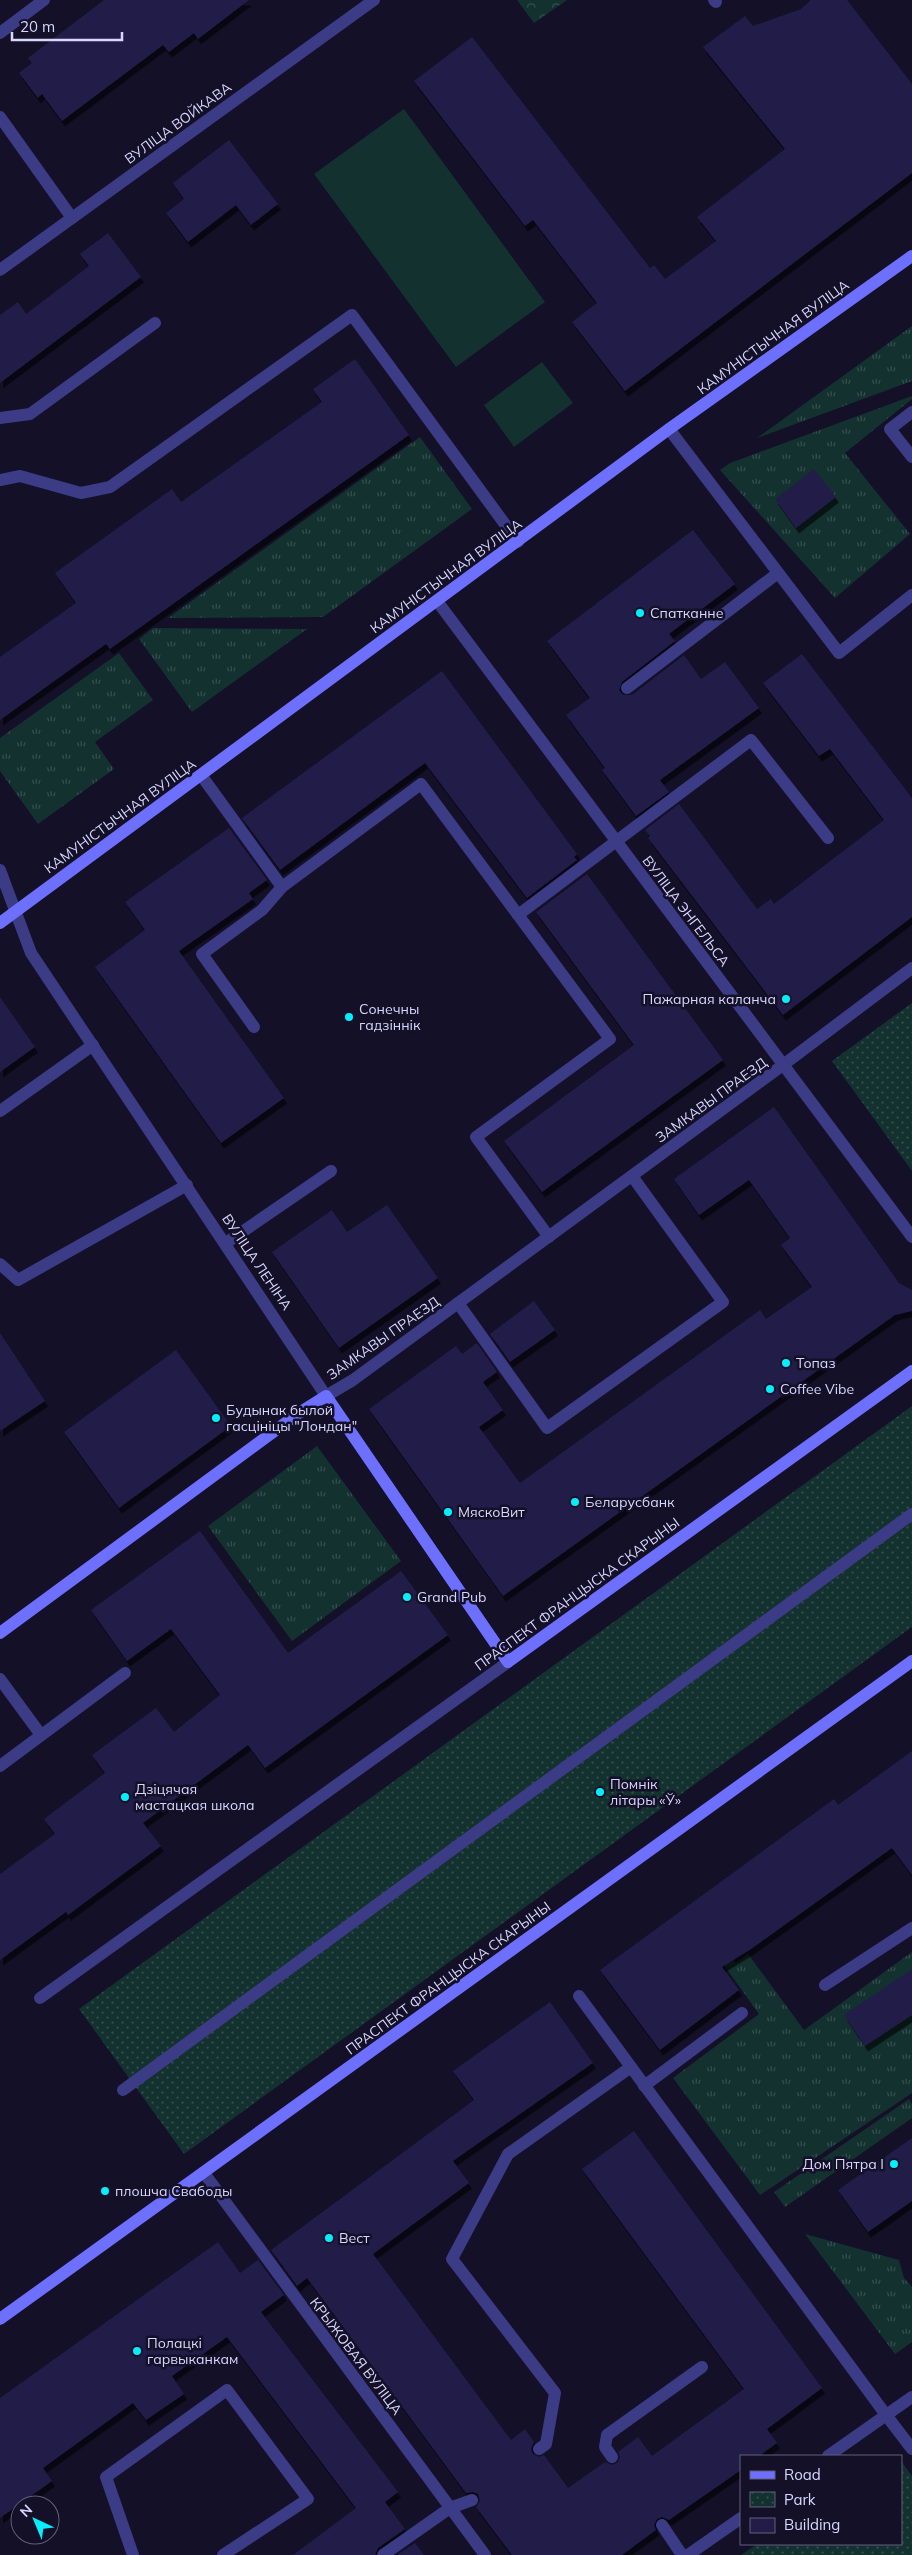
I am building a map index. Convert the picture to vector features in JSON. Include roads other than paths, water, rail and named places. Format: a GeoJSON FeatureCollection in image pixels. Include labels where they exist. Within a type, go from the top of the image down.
{"type":"FeatureCollection","features":[{"type":"Feature","properties":{"kind":"street"},"geometry":{"type":"LineString","coordinates":[[0,33],[44,0]]}},
{"type":"Feature","properties":{"kind":"street","name":"ВУЛІЦА ВОЙКАВА"},"geometry":{"type":"LineString","coordinates":[[0,270],[374,0]]}},
{"type":"Feature","properties":{"kind":"street"},"geometry":{"type":"LineString","coordinates":[[0,117],[72,218]]}},
{"type":"Feature","properties":{"kind":"street","name":"КАМУНІСТЫЧНАЯ ВУЛІЦА"},"geometry":{"type":"LineString","coordinates":[[0,923],[669,430],[912,256]]}},
{"type":"Feature","properties":{"kind":"street"},"geometry":{"type":"LineString","coordinates":[[0,480],[20,476],[81,493],[110,488],[352,315],[518,542]]}},
{"type":"Feature","properties":{"kind":"street"},"geometry":{"type":"LineString","coordinates":[[0,418],[30,414],[155,324]]}},
{"type":"Feature","properties":{"kind":"street"},"geometry":{"type":"LineString","coordinates":[[912,412],[890,430],[912,457]]}},
{"type":"Feature","properties":{"kind":"street"},"geometry":{"type":"LineString","coordinates":[[669,430],[839,653],[912,595]]}},
{"type":"Feature","properties":{"kind":"street"},"geometry":{"type":"LineString","coordinates":[[627,688],[778,573]]}},
{"type":"Feature","properties":{"kind":"street","name":"ВУЛІЦА ЭНГЕЛЬСА"},"geometry":{"type":"LineString","coordinates":[[437,601],[912,1237]]}},
{"type":"Feature","properties":{"kind":"street"},"geometry":{"type":"LineString","coordinates":[[518,915],[751,740],[828,838]]}},
{"type":"Feature","properties":{"kind":"street"},"geometry":{"type":"LineString","coordinates":[[201,775],[282,887]]}},
{"type":"Feature","properties":{"kind":"street"},"geometry":{"type":"LineString","coordinates":[[254,1027],[202,954],[262,910],[282,887],[421,784],[610,1039],[476,1137],[548,1237]]}},
{"type":"Feature","properties":{"kind":"street","name":"ВУЛІЦА ЛЕНІНА"},"geometry":{"type":"LineString","coordinates":[[0,870],[31,952],[326,1396],[508,1662]]}},
{"type":"Feature","properties":{"kind":"street","name":"ЗАМКАВЫ ПРАЕЗД"},"geometry":{"type":"LineString","coordinates":[[0,1633],[291,1418],[353,1380],[783,1065],[912,968]]}},
{"type":"Feature","properties":{"kind":"street"},"geometry":{"type":"LineString","coordinates":[[0,1111],[93,1046]]}},
{"type":"Feature","properties":{"kind":"street"},"geometry":{"type":"LineString","coordinates":[[226,1243],[331,1171]]}},
{"type":"Feature","properties":{"kind":"street"},"geometry":{"type":"LineString","coordinates":[[458,1303],[548,1428],[723,1302],[632,1176]]}},
{"type":"Feature","properties":{"kind":"street"},"geometry":{"type":"LineString","coordinates":[[0,1264],[18,1280],[187,1185]]}},
{"type":"Feature","properties":{"kind":"street","name":"ПРАСПЕКТ ФРАНЦЫСКА СКАРЫНЫ"},"geometry":{"type":"LineString","coordinates":[[40,1998],[912,1371]]}},
{"type":"Feature","properties":{"kind":"street"},"geometry":{"type":"LineString","coordinates":[[123,2090],[912,1514]]}},
{"type":"Feature","properties":{"kind":"street","name":"ПРАСПЕКТ ФРАНЦЫСКА СКАРЫНЫ"},"geometry":{"type":"LineString","coordinates":[[0,2319],[204,2174],[912,1661]]}},
{"type":"Feature","properties":{"kind":"street"},"geometry":{"type":"LineString","coordinates":[[0,1766],[125,1673]]}},
{"type":"Feature","properties":{"kind":"street"},"geometry":{"type":"LineString","coordinates":[[0,1678],[41,1735]]}},
{"type":"Feature","properties":{"kind":"street"},"geometry":{"type":"LineString","coordinates":[[825,1985],[912,1928]]}},
{"type":"Feature","properties":{"kind":"street"},"geometry":{"type":"LineString","coordinates":[[579,1996],[912,2449]]}},
{"type":"Feature","properties":{"kind":"street"},"geometry":{"type":"LineString","coordinates":[[644,2086],[742,2013]]}},
{"type":"Feature","properties":{"kind":"street"},"geometry":{"type":"LineString","coordinates":[[539,2449],[546,2444],[555,2393],[452,2259],[508,2154],[631,2067]]}},
{"type":"Feature","properties":{"kind":"street","name":"КРЫЖОВАЯ ВУЛІЦА"},"geometry":{"type":"LineString","coordinates":[[204,2174],[485,2555]]}},
{"type":"Feature","properties":{"kind":"street"},"geometry":{"type":"LineString","coordinates":[[612,2457],[605,2448],[607,2435],[702,2367]]}},
{"type":"Feature","properties":{"kind":"street"},"geometry":{"type":"LineString","coordinates":[[133,2555],[106,2477],[227,2390],[308,2499],[224,2555]]}},
{"type":"Feature","properties":{"kind":"street"},"geometry":{"type":"LineString","coordinates":[[829,2455],[912,2397]]}},
{"type":"Feature","properties":{"kind":"street"},"geometry":{"type":"LineString","coordinates":[[383,2555],[450,2508],[472,2500]]}},
{"type":"Feature","properties":{"kind":"street"},"geometry":{"type":"LineString","coordinates":[[688,2555],[740,2519]]}},
{"type":"Feature","properties":{"kind":"street"},"geometry":{"type":"LineString","coordinates":[[662,2525],[682,2555]]}},
{"type":"Feature","properties":{"kind":"place","name":"Спатканне"},"geometry":{"type":"Point","coordinates":[640,613]}},
{"type":"Feature","properties":{"kind":"place","name":"Пажарная каланча"},"geometry":{"type":"Point","coordinates":[786,999]}},
{"type":"Feature","properties":{"kind":"place","name":"Сонечны гадзіннік"},"geometry":{"type":"Point","coordinates":[349,1017]}},
{"type":"Feature","properties":{"kind":"place","name":"Топаз"},"geometry":{"type":"Point","coordinates":[786,1363]}},
{"type":"Feature","properties":{"kind":"place","name":"Coffee Vibe"},"geometry":{"type":"Point","coordinates":[770,1389]}},
{"type":"Feature","properties":{"kind":"place","name":"Будынак былой гасцініцы \"Лондан\""},"geometry":{"type":"Point","coordinates":[216,1418]}},
{"type":"Feature","properties":{"kind":"place","name":"Беларусбанк"},"geometry":{"type":"Point","coordinates":[575,1502]}},
{"type":"Feature","properties":{"kind":"place","name":"МяскоВит"},"geometry":{"type":"Point","coordinates":[448,1512]}},
{"type":"Feature","properties":{"kind":"place","name":"Grand Pub"},"geometry":{"type":"Point","coordinates":[407,1597]}},
{"type":"Feature","properties":{"kind":"place","name":"Помнік літары «Ў»"},"geometry":{"type":"Point","coordinates":[600,1792]}},
{"type":"Feature","properties":{"kind":"place","name":"Дзіцячая мастацкая школа"},"geometry":{"type":"Point","coordinates":[125,1797]}},
{"type":"Feature","properties":{"kind":"place","name":"Дом Пятра І"},"geometry":{"type":"Point","coordinates":[894,2164]}},
{"type":"Feature","properties":{"kind":"place","name":"плошча Свабоды"},"geometry":{"type":"Point","coordinates":[105,2191]}},
{"type":"Feature","properties":{"kind":"place","name":"Вест"},"geometry":{"type":"Point","coordinates":[329,2238]}},
{"type":"Feature","properties":{"kind":"place","name":"Полацкі гарвыканкам"},"geometry":{"type":"Point","coordinates":[137,2351]}}]}
